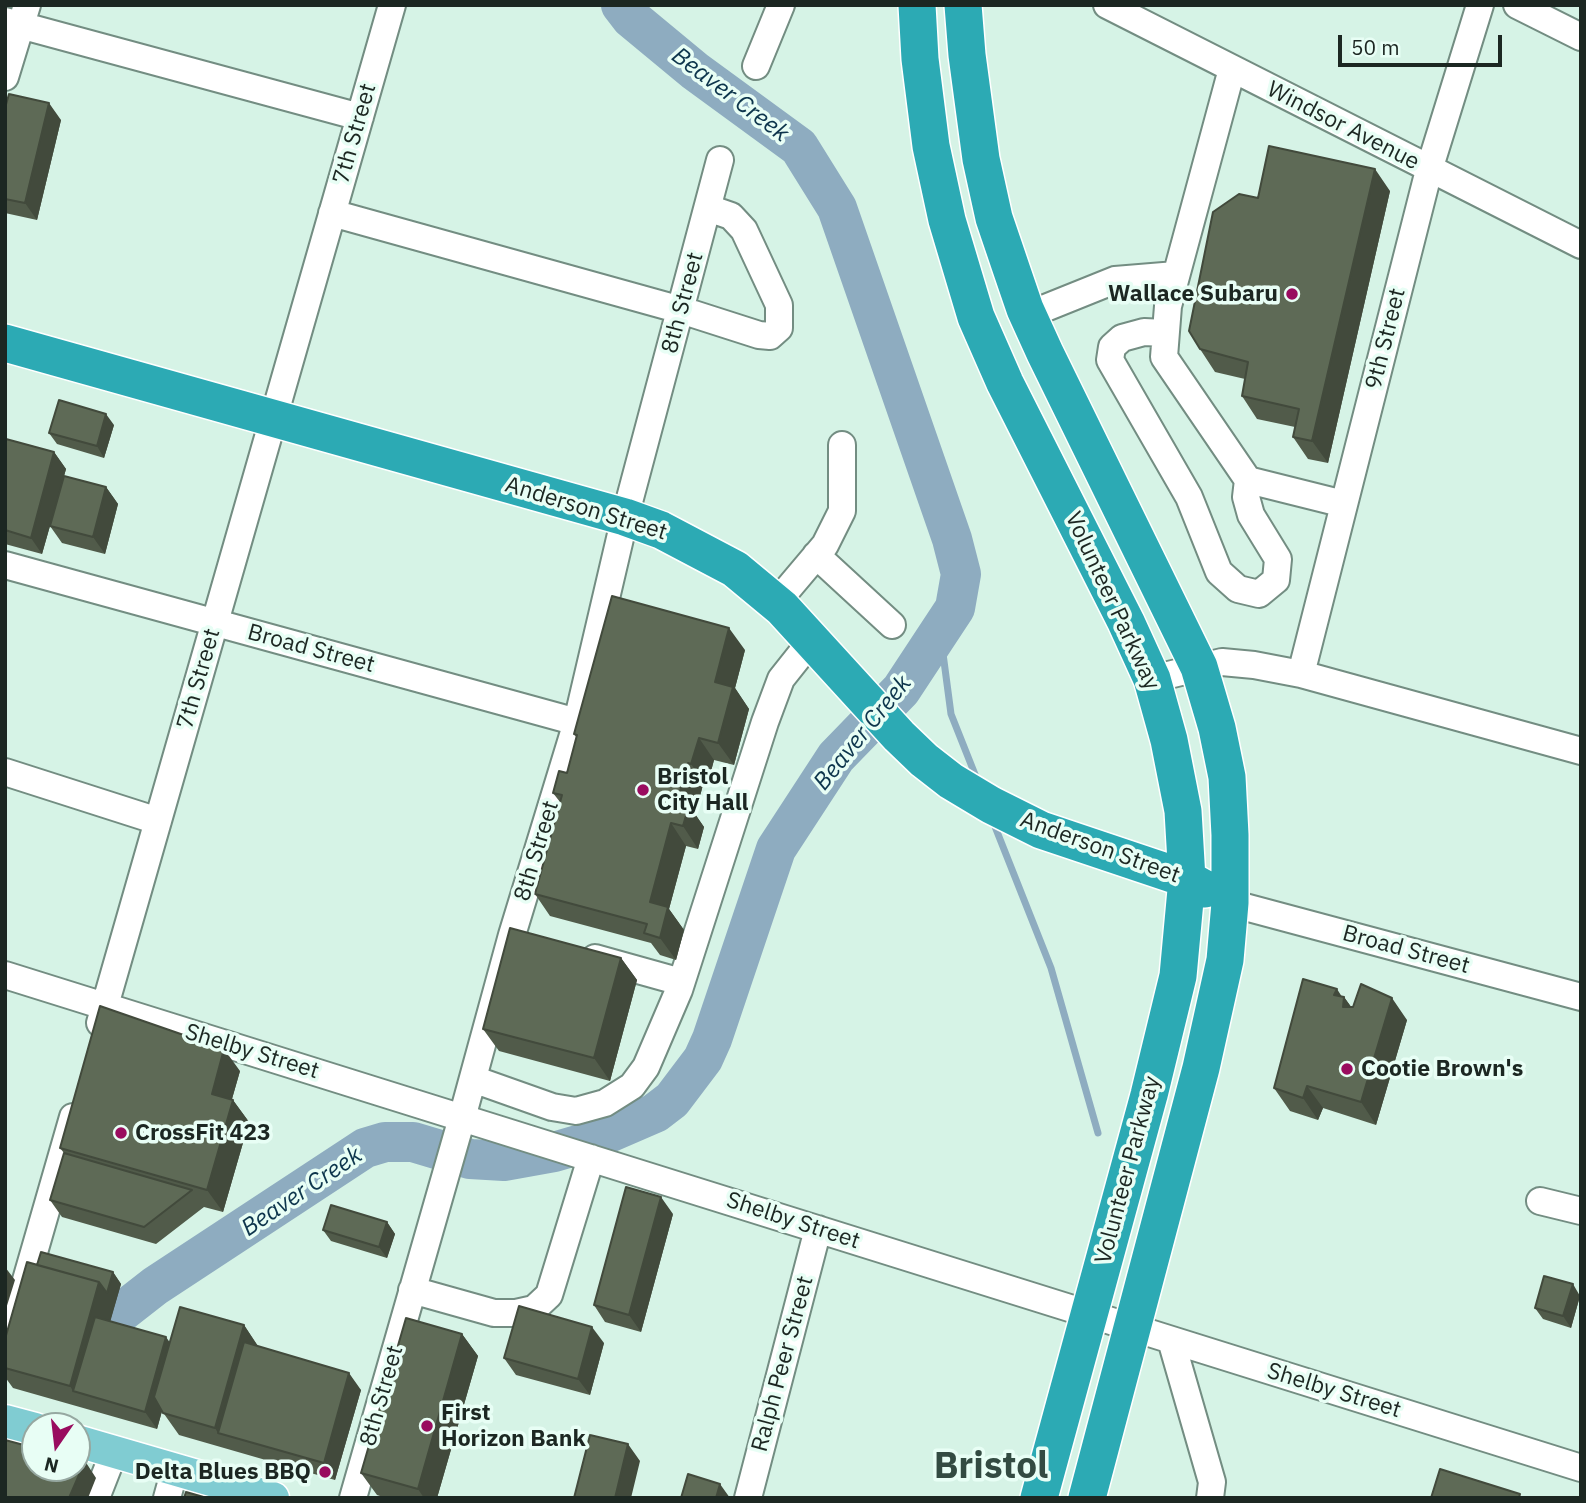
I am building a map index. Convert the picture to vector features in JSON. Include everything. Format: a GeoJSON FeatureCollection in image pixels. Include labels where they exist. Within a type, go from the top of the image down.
{"type":"FeatureCollection","features":[{"type":"Feature","properties":{"kind":"highway","name":"Volunteer Parkway"},"geometry":{"type":"LineString","coordinates":[[917,5],[931,146],[947,220],[976,317],[1005,383],[1152,678],[1169,740],[1183,811],[1186,879],[1178,976],[1149,1096],[1039,1498]]}},
{"type":"Feature","properties":{"kind":"highway","name":"Volunteer Parkway"},"geometry":{"type":"LineString","coordinates":[[964,5],[967,55],[981,159],[995,218],[1028,315],[1078,423],[1199,667],[1217,728],[1227,778],[1230,903],[1225,960],[1134,1328],[1087,1498]]}},
{"type":"Feature","properties":{"kind":"highway","name":"Anderson Street"},"geometry":{"type":"LineString","coordinates":[[5,343],[625,517],[661,530],[735,569],[776,603],[923,760],[970,793],[1019,820],[1071,841],[1186,879],[1230,903]]}},
{"type":"Feature","properties":{"kind":"main road"},"geometry":{"type":"LineString","coordinates":[[91,1445],[114,1452],[171,1484],[274,1498]]}},
{"type":"Feature","properties":{"kind":"street","name":"7th Street"},"geometry":{"type":"LineString","coordinates":[[93,1046],[392,5]]}},
{"type":"Feature","properties":{"kind":"street"},"geometry":{"type":"LineString","coordinates":[[755,66],[781,5]]}},
{"type":"Feature","properties":{"kind":"street","name":"Windsor Avenue"},"geometry":{"type":"LineString","coordinates":[[1107,5],[1581,245]]}},
{"type":"Feature","properties":{"kind":"street","name":"9th Street"},"geometry":{"type":"LineString","coordinates":[[1301,674],[1429,170],[1480,5]]}},
{"type":"Feature","properties":{"kind":"street"},"geometry":{"type":"LineString","coordinates":[[1517,5],[1581,37]]}},
{"type":"Feature","properties":{"kind":"street"},"geometry":{"type":"LineString","coordinates":[[5,77],[18,17],[360,117]]}},
{"type":"Feature","properties":{"kind":"street"},"geometry":{"type":"LineString","coordinates":[[1166,332],[1144,332],[1122,338],[1112,347],[1110,360],[1189,497],[1219,572],[1238,589],[1259,594],[1276,580],[1278,559],[1251,514],[1246,497],[1248,480],[1164,357],[1166,332],[1168,306],[1232,69]]}},
{"type":"Feature","properties":{"kind":"street","name":"8th Street"},"geometry":{"type":"LineString","coordinates":[[353,1498],[512,935],[577,722],[625,517],[720,160]]}},
{"type":"Feature","properties":{"kind":"street"},"geometry":{"type":"LineString","coordinates":[[332,213],[681,310],[759,335],[771,336],[779,328],[779,305],[744,230],[732,216],[708,208]]}},
{"type":"Feature","properties":{"kind":"street"},"geometry":{"type":"LineString","coordinates":[[1028,315],[1115,280],[1176,275]]}},
{"type":"Feature","properties":{"kind":"street"},"geometry":{"type":"LineString","coordinates":[[776,603],[825,545],[842,511],[842,445]]}},
{"type":"Feature","properties":{"kind":"street"},"geometry":{"type":"LineString","coordinates":[[1248,480],[1344,505]]}},
{"type":"Feature","properties":{"kind":"street"},"geometry":{"type":"LineString","coordinates":[[816,555],[892,625]]}},
{"type":"Feature","properties":{"kind":"street","name":"Broad Street"},"geometry":{"type":"LineString","coordinates":[[5,565],[577,722]]}},
{"type":"Feature","properties":{"kind":"street"},"geometry":{"type":"LineString","coordinates":[[473,1079],[563,1110],[576,1111],[605,1102],[632,1086],[646,1067],[681,982],[781,679],[812,640]]}},
{"type":"Feature","properties":{"kind":"street"},"geometry":{"type":"LineString","coordinates":[[1152,678],[1222,662],[1234,662],[1301,674],[1581,751]]}},
{"type":"Feature","properties":{"kind":"street"},"geometry":{"type":"LineString","coordinates":[[7,779],[158,821]]}},
{"type":"Feature","properties":{"kind":"street","name":"Broad Street"},"geometry":{"type":"LineString","coordinates":[[1230,903],[1581,998]]}},
{"type":"Feature","properties":{"kind":"street"},"geometry":{"type":"LineString","coordinates":[[512,935],[538,942]]}},
{"type":"Feature","properties":{"kind":"street"},"geometry":{"type":"LineString","coordinates":[[577,953],[681,982]]}},
{"type":"Feature","properties":{"kind":"street","name":"Shelby Street"},"geometry":{"type":"LineString","coordinates":[[5,975],[460,1125],[591,1158],[1581,1468]]}},
{"type":"Feature","properties":{"kind":"street"},"geometry":{"type":"LineString","coordinates":[[5,1353],[78,1099]]}},
{"type":"Feature","properties":{"kind":"street"},"geometry":{"type":"LineString","coordinates":[[550,1146],[563,1110]]}},
{"type":"Feature","properties":{"kind":"street"},"geometry":{"type":"LineString","coordinates":[[412,1290],[494,1313],[516,1313],[534,1309],[549,1296],[591,1158]]}},
{"type":"Feature","properties":{"kind":"street"},"geometry":{"type":"LineString","coordinates":[[1540,1201],[1581,1211]]}},
{"type":"Feature","properties":{"kind":"street","name":"Ralph Peer Street"},"geometry":{"type":"LineString","coordinates":[[748,1498],[818,1229]]}},
{"type":"Feature","properties":{"kind":"street"},"geometry":{"type":"LineString","coordinates":[[1171,1340],[1212,1482],[1210,1498]]}},
{"type":"Feature","properties":{"kind":"street"},"geometry":{"type":"LineString","coordinates":[[96,1498],[114,1452]]}},
{"type":"Feature","properties":{"kind":"building"},"geometry":{"type":"Polygon","coordinates":[[[9,94],[49,103],[25,203],[5,199],[5,108],[9,94]]]}},
{"type":"Feature","properties":{"kind":"building","name":"Wallace Subaru"},"geometry":{"type":"Polygon","coordinates":[[[1269,146],[1375,169],[1312,441],[1293,437],[1299,409],[1242,396],[1248,362],[1200,349],[1189,331],[1213,212],[1239,194],[1258,198],[1269,146]]]}},
{"type":"Feature","properties":{"kind":"building"},"geometry":{"type":"Polygon","coordinates":[[[59,400],[106,414],[97,446],[49,433],[59,400]]]}},
{"type":"Feature","properties":{"kind":"building"},"geometry":{"type":"Polygon","coordinates":[[[6,439],[54,452],[31,538],[5,530],[6,439]]]}},
{"type":"Feature","properties":{"kind":"building"},"geometry":{"type":"Polygon","coordinates":[[[64,476],[106,487],[93,537],[50,526],[64,476]]]}},
{"type":"Feature","properties":{"kind":"building","name":"Bristol City Hall"},"geometry":{"type":"Polygon","coordinates":[[[612,596],[729,628],[715,682],[733,687],[718,743],[699,738],[691,764],[688,763],[677,802],[689,805],[683,826],[671,823],[650,902],[668,907],[660,938],[644,933],[647,924],[535,894],[562,795],[553,793],[559,771],[567,773],[577,735],[574,734],[612,596]]]}},
{"type":"Feature","properties":{"kind":"building"},"geometry":{"type":"Polygon","coordinates":[[[510,928],[621,958],[594,1058],[483,1029],[510,928]]]}},
{"type":"Feature","properties":{"kind":"building","name":"Cootie Brown's"},"geometry":{"type":"Polygon","coordinates":[[[1303,979],[1337,989],[1334,995],[1344,997],[1343,1007],[1353,1007],[1361,984],[1392,998],[1361,1102],[1307,1086],[1303,1098],[1274,1088],[1303,979]]]}},
{"type":"Feature","properties":{"kind":"building"},"geometry":{"type":"Polygon","coordinates":[[[100,1006],[224,1049],[212,1094],[233,1100],[207,1190],[60,1148],[100,1006]]]}},
{"type":"Feature","properties":{"kind":"building"},"geometry":{"type":"Polygon","coordinates":[[[64,1153],[192,1190],[144,1227],[50,1200],[64,1153]]]}},
{"type":"Feature","properties":{"kind":"building"},"geometry":{"type":"Polygon","coordinates":[[[626,1187],[661,1197],[629,1315],[594,1305],[626,1187]]]}},
{"type":"Feature","properties":{"kind":"building"},"geometry":{"type":"Polygon","coordinates":[[[331,1205],[387,1222],[379,1247],[323,1230],[331,1205]]]}},
{"type":"Feature","properties":{"kind":"building"},"geometry":{"type":"Polygon","coordinates":[[[41,1252],[113,1272],[107,1293],[99,1282],[37,1265],[41,1252]]]}},
{"type":"Feature","properties":{"kind":"building"},"geometry":{"type":"Polygon","coordinates":[[[27,1262],[99,1282],[70,1386],[5,1368],[5,1339],[27,1262]]]}},
{"type":"Feature","properties":{"kind":"building"},"geometry":{"type":"Polygon","coordinates":[[[1544,1276],[1573,1284],[1563,1316],[1535,1308],[1544,1276]]]}},
{"type":"Feature","properties":{"kind":"building"},"geometry":{"type":"Polygon","coordinates":[[[519,1306],[592,1327],[578,1379],[504,1358],[519,1306]]]}},
{"type":"Feature","properties":{"kind":"building"},"geometry":{"type":"Polygon","coordinates":[[[180,1307],[244,1325],[215,1428],[163,1413],[154,1397],[180,1307]]]}},
{"type":"Feature","properties":{"kind":"building"},"geometry":{"type":"Polygon","coordinates":[[[95,1317],[166,1337],[145,1412],[73,1391],[95,1317]]]}},
{"type":"Feature","properties":{"kind":"building"},"geometry":{"type":"Polygon","coordinates":[[[406,1318],[462,1334],[418,1489],[361,1473],[406,1318]]]}},
{"type":"Feature","properties":{"kind":"building"},"geometry":{"type":"Polygon","coordinates":[[[244,1342],[349,1373],[324,1463],[218,1433],[244,1342]]]}},
{"type":"Feature","properties":{"kind":"building"},"geometry":{"type":"Polygon","coordinates":[[[590,1435],[628,1444],[615,1498],[574,1498],[590,1435]]]}},
{"type":"Feature","properties":{"kind":"building"},"geometry":{"type":"Polygon","coordinates":[[[5,1440],[21,1444],[21,1482],[76,1482],[69,1498],[5,1498],[5,1440]]]}},
{"type":"Feature","properties":{"kind":"building"},"geometry":{"type":"Polygon","coordinates":[[[1440,1469],[1520,1494],[1519,1498],[1431,1498],[1440,1469]]]}},
{"type":"Feature","properties":{"kind":"building"},"geometry":{"type":"Polygon","coordinates":[[[688,1474],[720,1484],[716,1498],[681,1498],[688,1474]]]}},
{"type":"Feature","properties":{"kind":"building"},"geometry":{"type":"Polygon","coordinates":[[[186,1492],[207,1498],[184,1498],[186,1492]]]}},
{"type":"Feature","properties":{"kind":"waterway","name":"Beaver Creek"},"geometry":{"type":"LineString","coordinates":[[114,1318],[155,1286],[365,1148],[385,1142],[413,1142],[470,1159],[504,1161],[554,1152],[588,1142],[655,1113],[672,1100],[703,1059],[712,1039],[776,849],[836,757],[901,690],[955,608],[961,574],[952,539],[837,208],[799,147],[695,71],[631,18],[621,5]]}},
{"type":"Feature","properties":{"kind":"waterway"},"geometry":{"type":"LineString","coordinates":[[940,631],[951,714],[978,782]]}},
{"type":"Feature","properties":{"kind":"waterway"},"geometry":{"type":"LineString","coordinates":[[992,819],[1051,968],[1098,1133]]}},
{"type":"Feature","properties":{"kind":"place","name":"Wallace Subaru"},"geometry":{"type":"Point","coordinates":[1292,294]}},
{"type":"Feature","properties":{"kind":"place","name":"Bristol City Hall"},"geometry":{"type":"Point","coordinates":[643,790]}},
{"type":"Feature","properties":{"kind":"place","name":"Cootie Brown's"},"geometry":{"type":"Point","coordinates":[1347,1069]}},
{"type":"Feature","properties":{"kind":"place","name":"CrossFit 423"},"geometry":{"type":"Point","coordinates":[121,1133]}},
{"type":"Feature","properties":{"kind":"place","name":"First Horizon Bank"},"geometry":{"type":"Point","coordinates":[427,1426]}},
{"type":"Feature","properties":{"kind":"place","name":"Delta Blues BBQ"},"geometry":{"type":"Point","coordinates":[325,1472]}},
{"type":"Feature","properties":{"kind":"district","name":"Bristol"},"geometry":{"type":"Point","coordinates":[991,1467]}}]}
